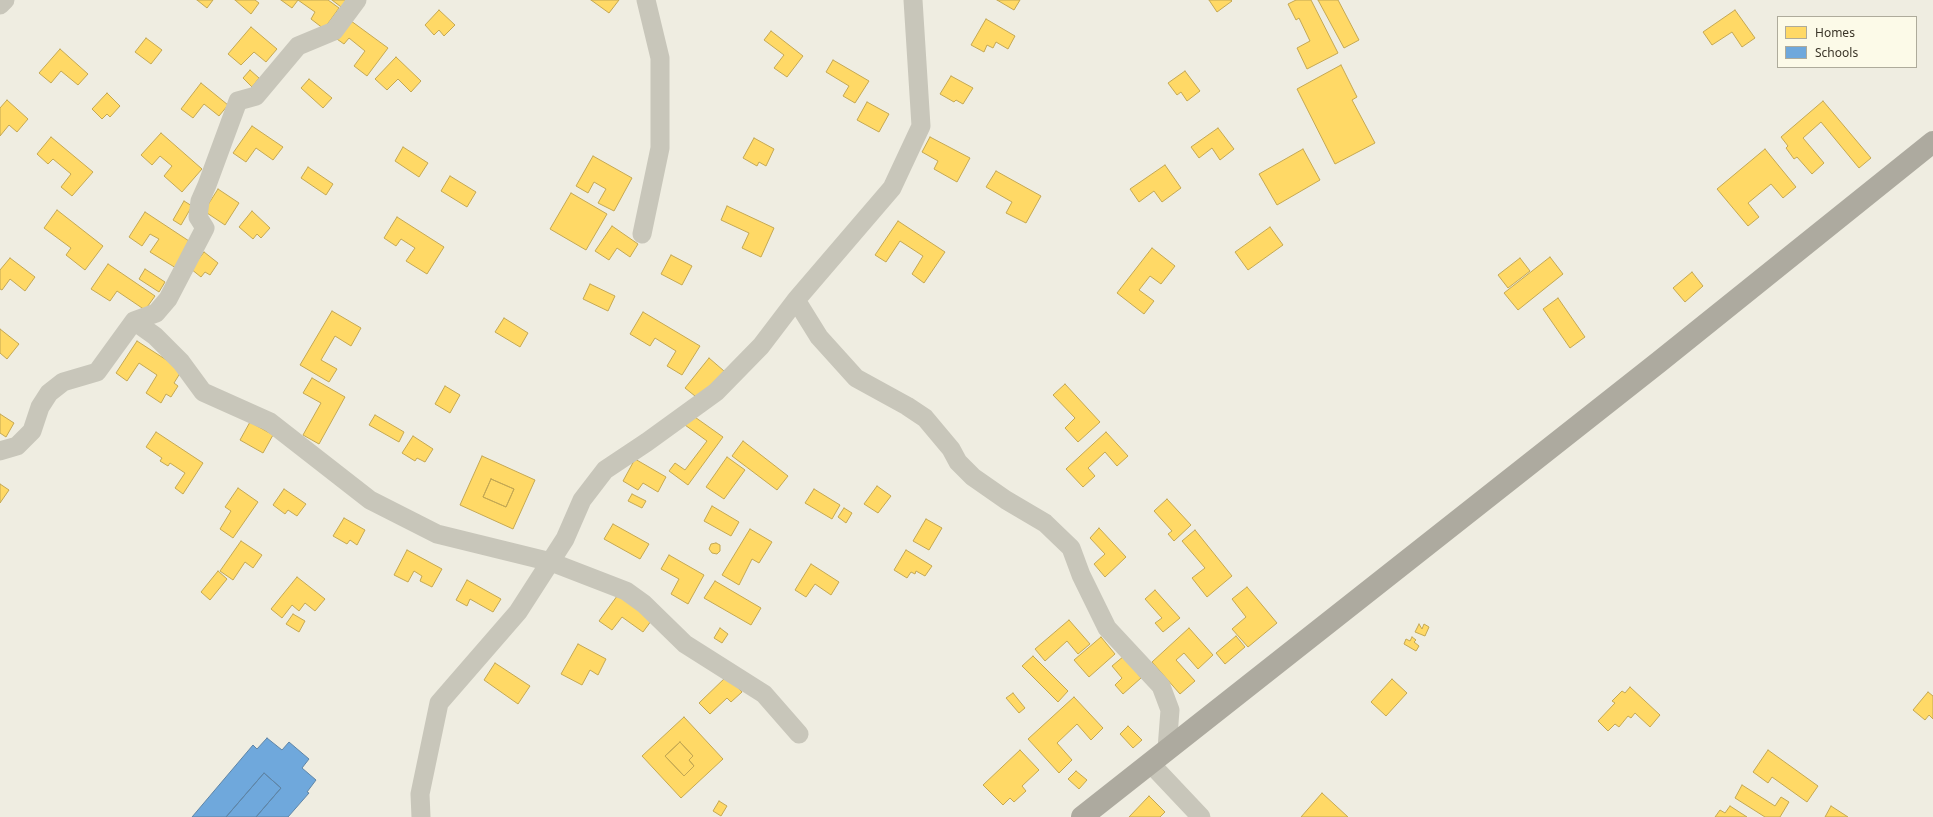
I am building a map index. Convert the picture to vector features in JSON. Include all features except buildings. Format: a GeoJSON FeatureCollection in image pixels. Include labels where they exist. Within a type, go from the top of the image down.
{"type":"FeatureCollection","features":[{"type":"Feature","properties":{"kind":"main road"},"geometry":{"type":"LineString","coordinates":[[1082,817],[1660,362],[1933,142]]}},
{"type":"Feature","properties":{"kind":"street"},"geometry":{"type":"LineString","coordinates":[[0,5],[5,0]]}},
{"type":"Feature","properties":{"kind":"street"},"geometry":{"type":"LineString","coordinates":[[0,450],[17,446],[32,431],[40,408],[49,393],[63,382],[96,372],[134,322],[156,313],[168,299],[205,228],[198,217],[200,201],[207,186],[238,101],[256,96],[298,46],[334,31],[357,0]]}},
{"type":"Feature","properties":{"kind":"street"},"geometry":{"type":"LineString","coordinates":[[642,234],[660,148],[660,58],[646,0]]}},
{"type":"Feature","properties":{"kind":"street"},"geometry":{"type":"LineString","coordinates":[[421,817],[420,794],[439,703],[518,612],[565,539],[582,500],[605,470],[716,392],[761,346],[796,300],[892,188],[921,126],[912,0]]}},
{"type":"Feature","properties":{"kind":"street"},"geometry":{"type":"LineString","coordinates":[[796,300],[819,337],[856,378],[907,406],[925,418],[951,449],[958,462],[973,477],[1006,500],[1045,523],[1072,548],[1081,575],[1107,628],[1161,686],[1170,710],[1167,749]]}},
{"type":"Feature","properties":{"kind":"street"},"geometry":{"type":"LineString","coordinates":[[134,322],[155,336],[181,362],[202,392],[270,422],[370,500],[438,534],[551,562],[626,591],[644,604],[686,644],[764,694],[799,734]]}},
{"type":"Feature","properties":{"kind":"street"},"geometry":{"type":"LineString","coordinates":[[1150,763],[1201,817]]}}]}
